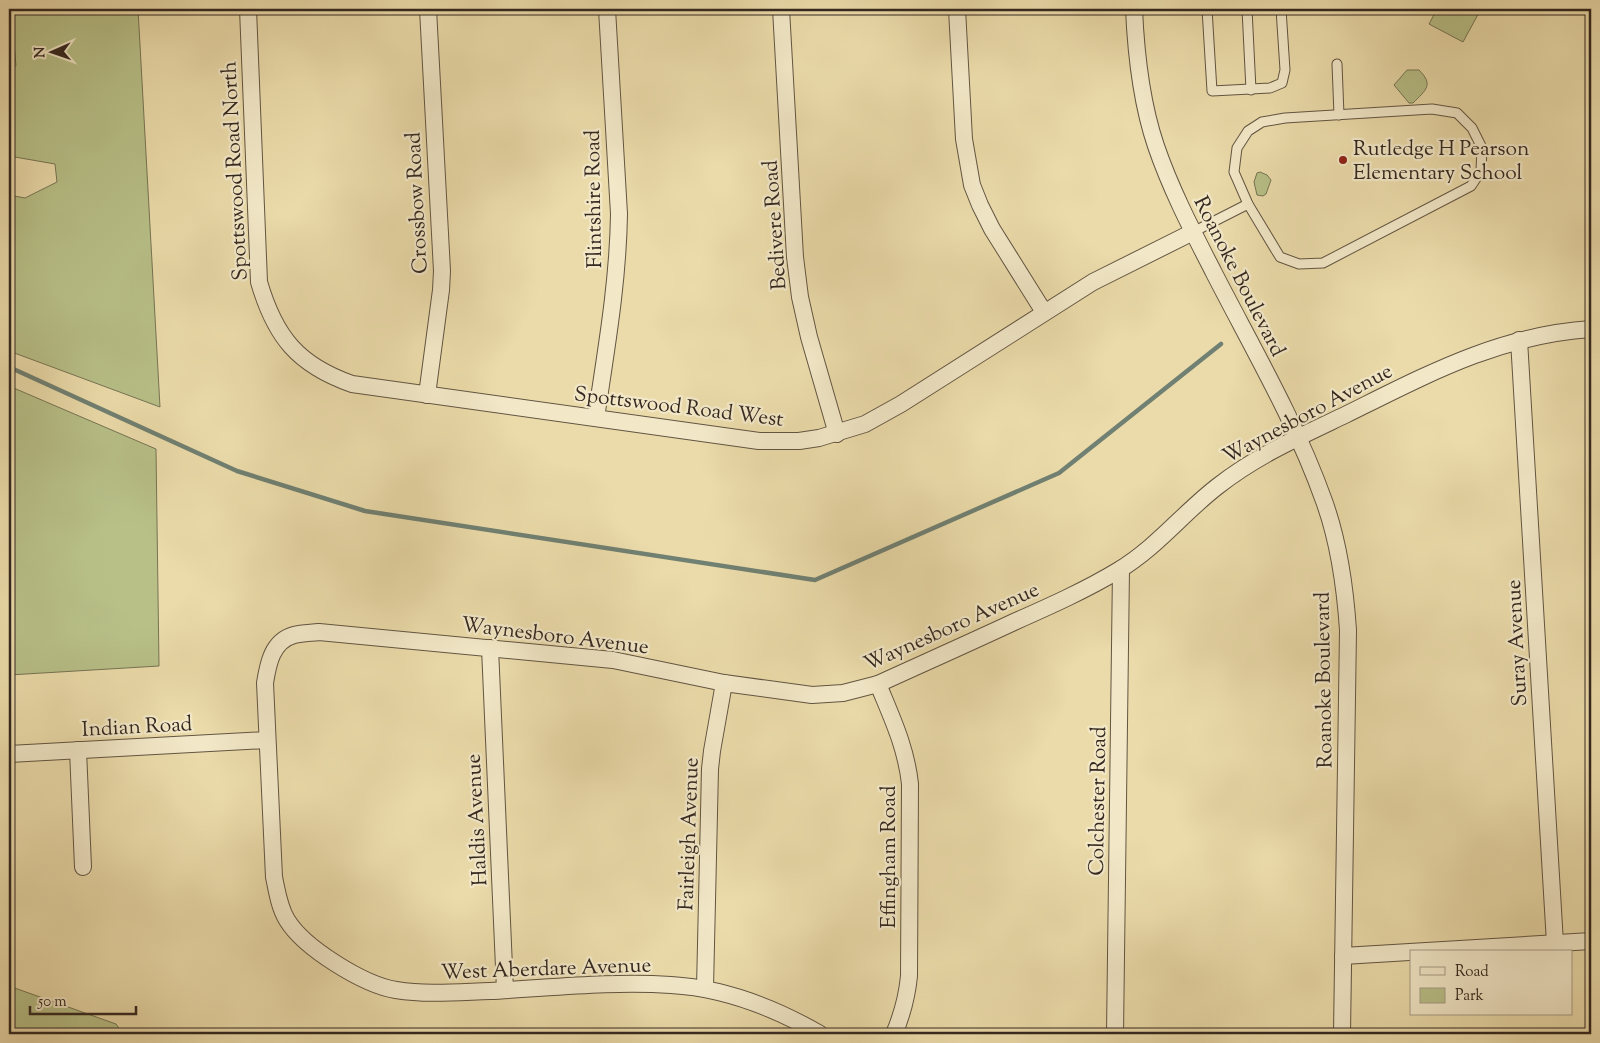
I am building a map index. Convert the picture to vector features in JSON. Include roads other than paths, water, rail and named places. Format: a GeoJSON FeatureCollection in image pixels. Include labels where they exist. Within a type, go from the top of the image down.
{"type":"FeatureCollection","features":[{"type":"Feature","properties":{"kind":"street","name":"Spottswood Road North"},"geometry":{"type":"LineString","coordinates":[[248,9],[259,282],[266,305],[278,328]]}},
{"type":"Feature","properties":{"kind":"street","name":"Crossbow Road"},"geometry":{"type":"LineString","coordinates":[[427,395],[442,271],[428,9]]}},
{"type":"Feature","properties":{"kind":"street","name":"Flintshire Road"},"geometry":{"type":"LineString","coordinates":[[596,418],[615,281],[619,214],[607,9]]}},
{"type":"Feature","properties":{"kind":"street","name":"Bedivere Road"},"geometry":{"type":"LineString","coordinates":[[782,9],[795,257],[800,297],[837,434]]}},
{"type":"Feature","properties":{"kind":"street"},"geometry":{"type":"LineString","coordinates":[[957,9],[964,139],[972,185],[992,229],[1044,312]]}},
{"type":"Feature","properties":{"kind":"street","name":"Roanoke Boulevard"},"geometry":{"type":"LineString","coordinates":[[1134,9],[1138,66],[1147,112],[1164,169],[1193,232],[1298,437],[1324,501],[1333,529],[1341,565],[1348,630],[1342,1034]]}},
{"type":"Feature","properties":{"kind":"street","name":"Spottswood Road West"},"geometry":{"type":"LineString","coordinates":[[278,328],[291,346],[308,363],[329,376],[352,384],[759,440],[799,441],[837,434],[865,424],[901,404],[1093,282],[1193,232]]}},
{"type":"Feature","properties":{"kind":"street","name":"Waynesboro Avenue"},"geometry":{"type":"LineString","coordinates":[[269,659],[278,644],[293,635],[318,632],[613,660],[724,683],[812,695],[843,693],[878,684],[1081,592],[1121,569],[1153,544],[1216,486],[1242,468],[1298,437],[1440,368],[1486,350],[1519,340],[1591,329]]}},
{"type":"Feature","properties":{"kind":"street","name":"Suray Avenue"},"geometry":{"type":"LineString","coordinates":[[1519,340],[1556,944]]}},
{"type":"Feature","properties":{"kind":"street","name":"Colchester Road"},"geometry":{"type":"LineString","coordinates":[[1115,1034],[1121,569]]}},
{"type":"Feature","properties":{"kind":"street","name":"Haldis Avenue"},"geometry":{"type":"LineString","coordinates":[[490,648],[505,990]]}},
{"type":"Feature","properties":{"kind":"street","name":"West Aberdare Avenue"},"geometry":{"type":"LineString","coordinates":[[269,659],[265,683],[267,740],[274,877],[278,900],[287,920],[300,936],[331,960],[363,978],[394,990],[434,994],[626,984],[705,988],[759,1004],[820,1034]]}},
{"type":"Feature","properties":{"kind":"street","name":"Fairleigh Avenue"},"geometry":{"type":"LineString","coordinates":[[705,988],[710,769],[724,683]]}},
{"type":"Feature","properties":{"kind":"street","name":"Effingham Road"},"geometry":{"type":"LineString","coordinates":[[878,684],[901,738],[908,763],[910,784],[909,976],[901,1018],[894,1034]]}},
{"type":"Feature","properties":{"kind":"street","name":"Indian Road"},"geometry":{"type":"LineString","coordinates":[[9,754],[267,740]]}},
{"type":"Feature","properties":{"kind":"street"},"geometry":{"type":"LineString","coordinates":[[78,750],[83,867]]}},
{"type":"Feature","properties":{"kind":"street"},"geometry":{"type":"LineString","coordinates":[[1449,950],[1591,941]]}},
{"type":"Feature","properties":{"kind":"street"},"geometry":{"type":"LineString","coordinates":[[1342,956],[1410,952]]}},
{"type":"Feature","properties":{"kind":"lane"},"geometry":{"type":"LineString","coordinates":[[1208,9],[1212,90],[1251,90],[1270,88],[1282,83],[1285,70],[1281,9]]}},
{"type":"Feature","properties":{"kind":"lane"},"geometry":{"type":"LineString","coordinates":[[1247,9],[1251,90]]}},
{"type":"Feature","properties":{"kind":"lane"},"geometry":{"type":"LineString","coordinates":[[1337,64],[1339,115]]}},
{"type":"Feature","properties":{"kind":"lane"},"geometry":{"type":"LineString","coordinates":[[1432,109],[1457,113],[1472,128],[1482,148],[1481,171],[1471,186],[1323,262],[1299,264],[1280,257],[1248,204],[1234,172],[1237,148],[1248,131],[1262,122],[1285,118],[1432,109]]}},
{"type":"Feature","properties":{"kind":"lane"},"geometry":{"type":"LineString","coordinates":[[1193,232],[1248,204]]}},
{"type":"Feature","properties":{"kind":"waterway"},"geometry":{"type":"LineString","coordinates":[[9,367],[237,471],[365,511],[815,580],[1059,473],[1221,344]]}},
{"type":"Feature","properties":{"kind":"place","name":"Rutledge H Pearson Elementary School"},"geometry":{"type":"Point","coordinates":[1343,160]}}]}
